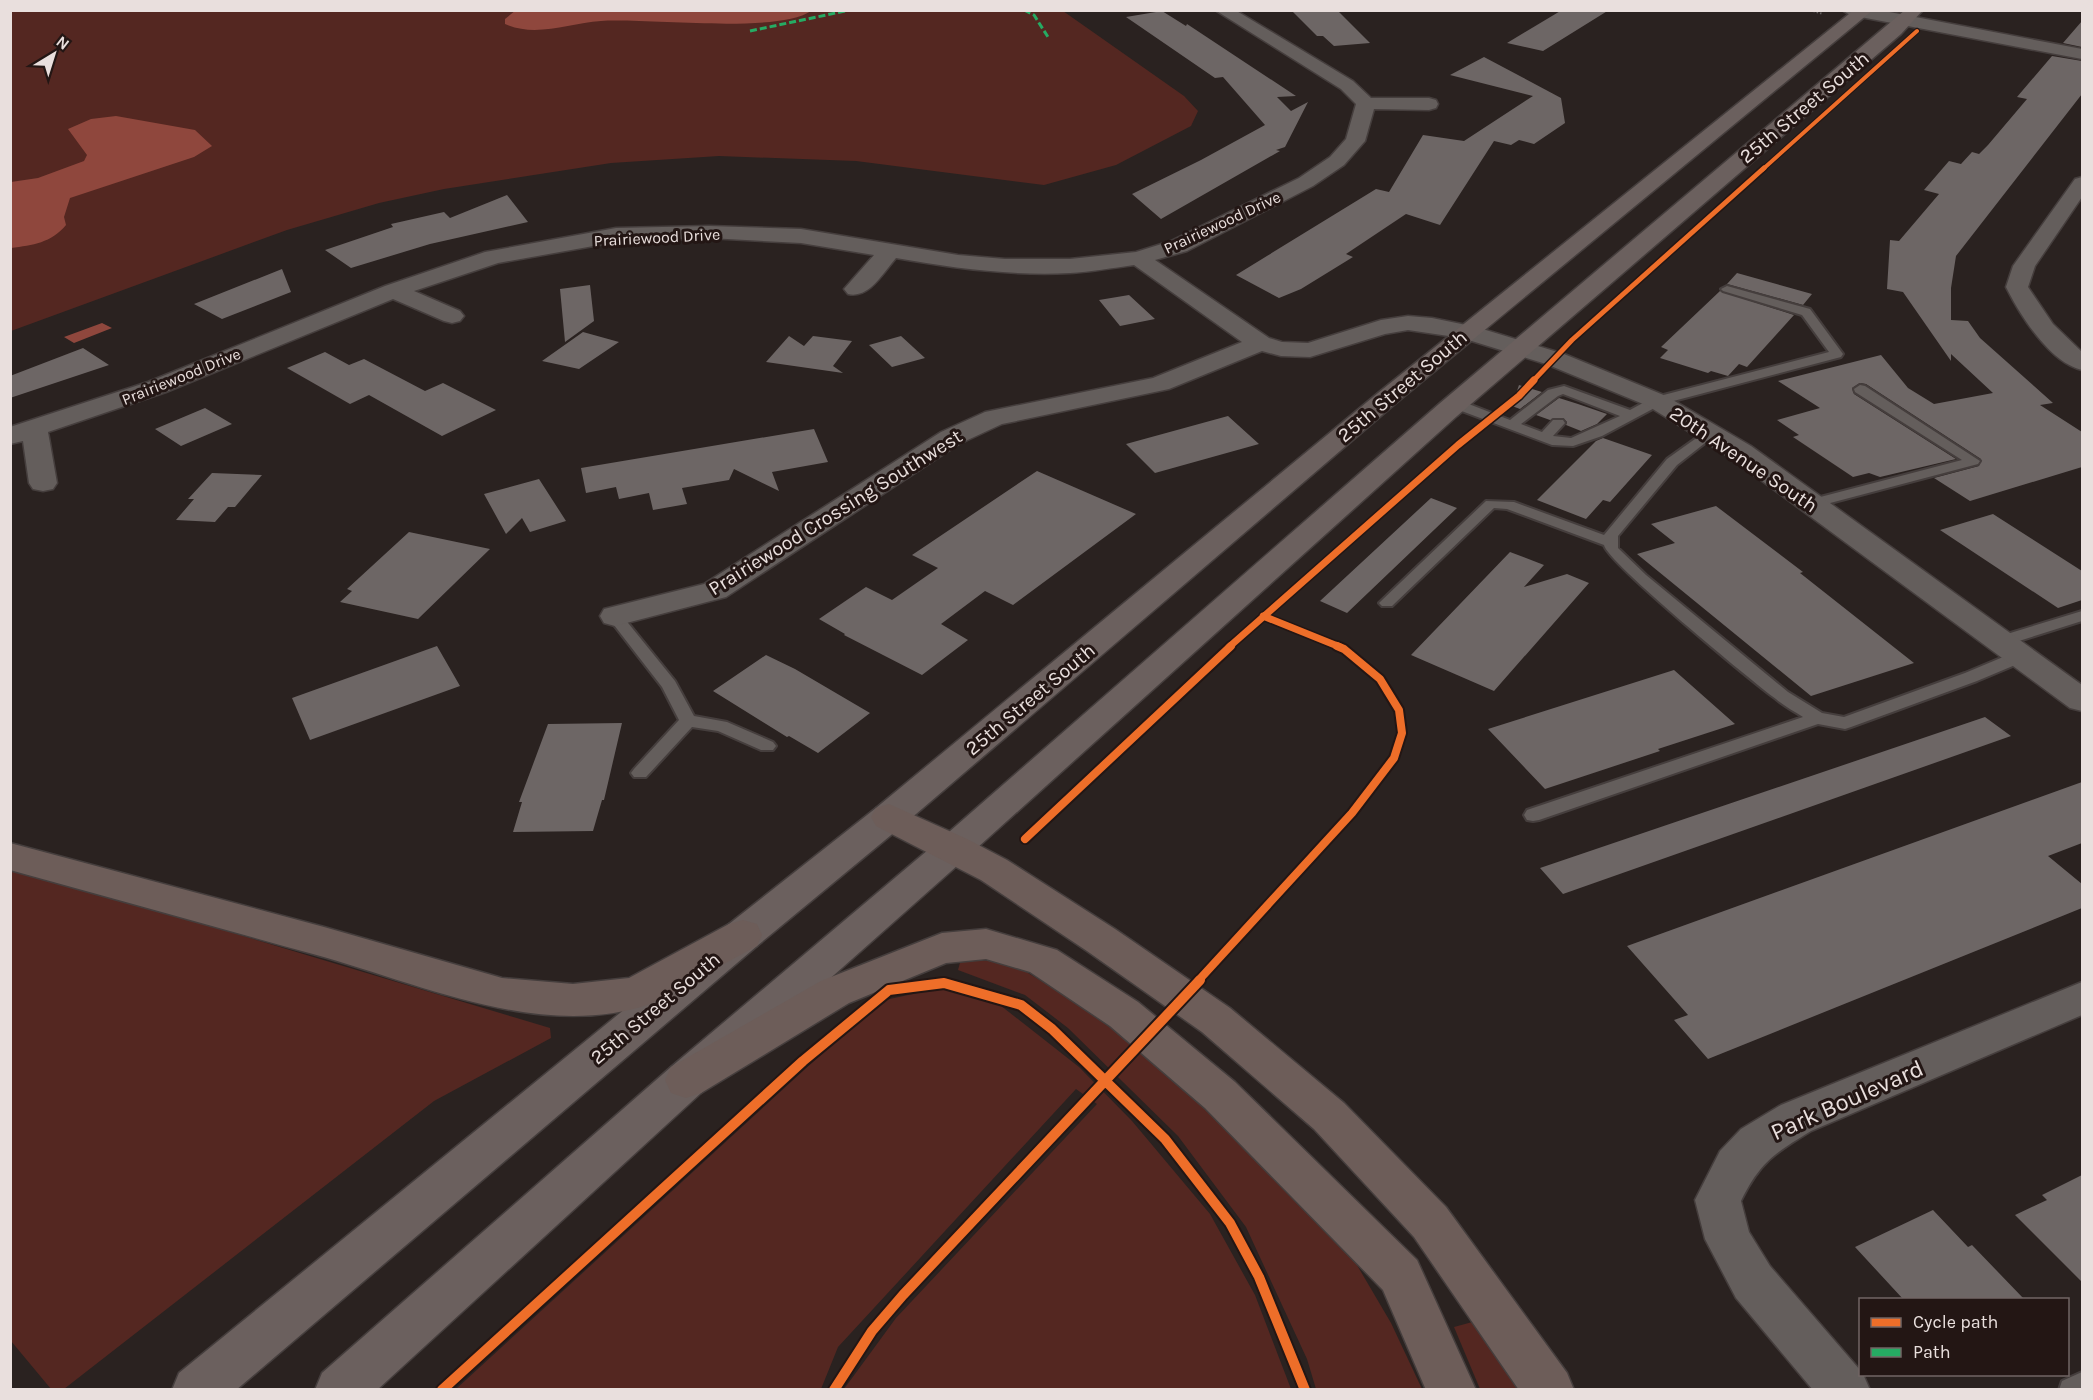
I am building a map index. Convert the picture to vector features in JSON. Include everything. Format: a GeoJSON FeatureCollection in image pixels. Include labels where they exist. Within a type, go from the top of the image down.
{"type":"FeatureCollection","features":[{"type":"Feature","properties":{"kind":"highway"},"geometry":{"type":"LineString","coordinates":[[889,817],[994,870],[1216,1020],[1329,1116],[1430,1222],[1549,1389]]}},
{"type":"Feature","properties":{"kind":"highway"},"geometry":{"type":"LineString","coordinates":[[10,856],[324,942],[502,994],[573,1000],[636,993],[743,935]]}},
{"type":"Feature","properties":{"kind":"highway"},"geometry":{"type":"LineString","coordinates":[[686,1080],[835,992],[942,948],[986,944],[1042,961],[1124,1014],[1220,1095],[1400,1275],[1450,1389]]}},
{"type":"Feature","properties":{"kind":"main road","name":"25th Street South"},"geometry":{"type":"LineString","coordinates":[[208,1380],[743,935],[889,817],[1467,332],[1859,11]]}},
{"type":"Feature","properties":{"kind":"main road","name":"25th Street South"},"geometry":{"type":"LineString","coordinates":[[340,1389],[686,1080],[954,848],[1456,404],[1910,15]]}},
{"type":"Feature","properties":{"kind":"street"},"geometry":{"type":"LineString","coordinates":[[1223,10],[1347,85],[1366,103],[1429,104]]}},
{"type":"Feature","properties":{"kind":"street"},"geometry":{"type":"LineString","coordinates":[[1859,11],[1910,15],[2082,54]]}},
{"type":"Feature","properties":{"kind":"street","name":"Prairiewood Drive"},"geometry":{"type":"LineString","coordinates":[[43,483],[22,432],[157,387],[393,291],[493,257],[616,235],[709,232],[801,236],[958,262],[1005,266],[1070,266],[1138,258],[1179,246],[1306,182],[1337,161],[1355,141],[1366,103]]}},
{"type":"Feature","properties":{"kind":"street"},"geometry":{"type":"LineString","coordinates":[[2082,183],[2024,266],[2017,287],[2028,310],[2048,334],[2064,351],[2082,363]]}},
{"type":"Feature","properties":{"kind":"street"},"geometry":{"type":"LineString","coordinates":[[856,289],[891,251]]}},
{"type":"Feature","properties":{"kind":"street","name":"20th Avenue South"},"geometry":{"type":"LineString","coordinates":[[1138,258],[1260,343],[1281,349],[1310,350],[1382,327],[1408,323],[1432,325],[1467,332],[1578,367],[1657,401],[1741,452],[2082,700]]}},
{"type":"Feature","properties":{"kind":"street"},"geometry":{"type":"LineString","coordinates":[[393,291],[452,316]]}},
{"type":"Feature","properties":{"kind":"street","name":"Prairiewood Crossing Southwest"},"geometry":{"type":"LineString","coordinates":[[615,616],[715,591],[950,438],[994,418],[1160,384],[1260,343]]}},
{"type":"Feature","properties":{"kind":"street","name":"Park Boulevard"},"geometry":{"type":"LineString","coordinates":[[1845,1389],[1753,1282],[1728,1239],[1718,1200],[1736,1165],[1756,1142],[1796,1118],[2082,998]]}},
{"type":"Feature","properties":{"kind":"lane"},"geometry":{"type":"LineString","coordinates":[[1456,404],[1557,442],[1573,442],[1597,433],[1657,401],[1837,354],[1806,312],[1727,289]]}},
{"type":"Feature","properties":{"kind":"lane"},"geometry":{"type":"LineString","coordinates":[[1810,504],[1973,461],[1860,389]]}},
{"type":"Feature","properties":{"kind":"lane"},"geometry":{"type":"LineString","coordinates":[[1512,425],[1553,393],[1564,390],[1581,401],[1630,415]]}},
{"type":"Feature","properties":{"kind":"lane"},"geometry":{"type":"LineString","coordinates":[[1544,437],[1558,423]]}},
{"type":"Feature","properties":{"kind":"lane"},"geometry":{"type":"LineString","coordinates":[[1709,433],[1672,462],[1611,535],[1611,549],[1649,585],[1782,696],[1817,718],[1845,723],[1971,677],[2011,649],[2082,616]]}},
{"type":"Feature","properties":{"kind":"lane"},"geometry":{"type":"LineString","coordinates":[[1387,603],[1491,504],[1509,505],[1611,543]]}},
{"type":"Feature","properties":{"kind":"lane"},"geometry":{"type":"LineString","coordinates":[[615,616],[669,685],[688,721]]}},
{"type":"Feature","properties":{"kind":"lane"},"geometry":{"type":"LineString","coordinates":[[1533,815],[1817,718]]}},
{"type":"Feature","properties":{"kind":"lane"},"geometry":{"type":"LineString","coordinates":[[688,721],[721,726],[767,746]]}},
{"type":"Feature","properties":{"kind":"lane"},"geometry":{"type":"LineString","coordinates":[[640,773],[688,721]]}},
{"type":"Feature","properties":{"kind":"lane"},"geometry":{"type":"LineString","coordinates":[[2071,1389],[2082,1384]]}},
{"type":"Feature","properties":{"kind":"path"},"geometry":{"type":"LineString","coordinates":[[1810,10],[1826,17]]}},
{"type":"Feature","properties":{"kind":"shaded area"},"geometry":{"type":"Polygon","coordinates":[[[516,10],[811,11],[794,18],[770,22],[710,24],[601,21],[529,30],[505,24],[505,19],[516,10]]]}},
{"type":"Feature","properties":{"kind":"shaded area"},"geometry":{"type":"Polygon","coordinates":[[[11,11],[1063,11],[1184,96],[1198,111],[1191,126],[1116,165],[1044,185],[856,161],[719,156],[611,163],[444,189],[379,203],[287,230],[11,331],[11,11]]]}},
{"type":"Feature","properties":{"kind":"shaded area"},"geometry":{"type":"Polygon","coordinates":[[[116,116],[195,130],[212,146],[194,157],[70,198],[64,217],[66,225],[60,231],[41,242],[11,248],[11,182],[38,178],[84,161],[87,155],[68,129],[91,119],[116,116]]]}},
{"type":"Feature","properties":{"kind":"shaded area"},"geometry":{"type":"Polygon","coordinates":[[[102,323],[112,328],[74,343],[64,337],[102,323]]]}},
{"type":"Feature","properties":{"kind":"shaded area"},"geometry":{"type":"Polygon","coordinates":[[[10,866],[550,1028],[551,1038],[434,1101],[64,1389],[51,1389],[11,1341],[10,866]]]}},
{"type":"Feature","properties":{"kind":"shaded area"},"geometry":{"type":"Polygon","coordinates":[[[961,959],[990,961],[1023,970],[1058,991],[1154,1058],[1199,1098],[1354,1260],[1391,1323],[1422,1389],[1316,1389],[1307,1359],[1246,1227],[1178,1136],[1068,1028],[1025,995],[958,970],[961,959]]]}},
{"type":"Feature","properties":{"kind":"shaded area"},"geometry":{"type":"Polygon","coordinates":[[[941,988],[991,998],[1079,1067],[1132,1121],[1210,1214],[1255,1295],[1291,1389],[844,1389],[896,1318],[1097,1104],[1076,1089],[838,1347],[821,1389],[456,1389],[864,1015],[885,1000],[941,988]]]}},
{"type":"Feature","properties":{"kind":"shaded area"},"geometry":{"type":"Polygon","coordinates":[[[1476,1321],[1523,1389],[1480,1389],[1454,1327],[1476,1321]]]}},
{"type":"Feature","properties":{"kind":"building"},"geometry":{"type":"Polygon","coordinates":[[[1291,10],[1337,10],[1370,43],[1334,46],[1323,36],[1317,36],[1291,10]]]}},
{"type":"Feature","properties":{"kind":"building"},"geometry":{"type":"Polygon","coordinates":[[[1562,10],[1609,10],[1543,51],[1507,43],[1562,10]]]}},
{"type":"Feature","properties":{"kind":"building"},"geometry":{"type":"Polygon","coordinates":[[[1162,11],[1186,26],[1187,24],[1296,96],[1277,97],[1291,111],[1308,102],[1285,147],[1276,150],[1280,151],[1161,219],[1132,194],[1265,125],[1223,77],[1215,78],[1126,17],[1162,11]]]}},
{"type":"Feature","properties":{"kind":"building"},"geometry":{"type":"Polygon","coordinates":[[[2082,21],[2082,47],[2063,43],[2082,21]]]}},
{"type":"Feature","properties":{"kind":"building"},"geometry":{"type":"Polygon","coordinates":[[[2052,56],[2082,61],[2082,94],[1956,256],[1951,288],[1951,320],[1968,321],[1980,338],[2053,403],[2040,405],[2082,432],[2082,467],[1970,501],[1934,478],[1979,466],[1981,459],[1866,384],[1860,383],[1852,388],[1854,394],[1956,459],[1880,477],[1869,473],[1853,477],[1793,437],[1799,435],[1777,420],[1820,408],[1778,381],[1881,355],[1908,388],[1934,404],[1993,393],[1951,354],[1951,361],[1903,292],[1887,289],[1890,240],[1899,241],[1939,194],[1924,190],[1949,161],[1961,164],[1972,152],[1979,154],[1988,145],[2027,99],[2017,97],[2052,56]]]}},
{"type":"Feature","properties":{"kind":"building"},"geometry":{"type":"Polygon","coordinates":[[[1484,57],[1561,98],[1565,123],[1534,144],[1519,140],[1511,145],[1494,141],[1440,225],[1406,214],[1346,254],[1353,257],[1301,289],[1279,298],[1236,275],[1376,189],[1389,192],[1423,135],[1464,141],[1533,96],[1450,75],[1484,57]]]}},
{"type":"Feature","properties":{"kind":"building"},"geometry":{"type":"Polygon","coordinates":[[[507,195],[528,222],[430,244],[351,268],[325,250],[393,227],[391,224],[444,212],[450,218],[507,195]]]}},
{"type":"Feature","properties":{"kind":"building"},"geometry":{"type":"Polygon","coordinates":[[[282,269],[291,292],[222,319],[194,304],[282,269]]]}},
{"type":"Feature","properties":{"kind":"building"},"geometry":{"type":"Polygon","coordinates":[[[1737,273],[1812,294],[1803,305],[1727,284],[1737,273]]]}},
{"type":"Feature","properties":{"kind":"building"},"geometry":{"type":"Polygon","coordinates":[[[590,285],[594,321],[565,342],[560,289],[590,285]]]}},
{"type":"Feature","properties":{"kind":"building"},"geometry":{"type":"Polygon","coordinates":[[[1720,291],[1794,315],[1747,367],[1739,364],[1728,376],[1711,371],[1708,373],[1660,358],[1668,350],[1661,347],[1720,291]]]}},
{"type":"Feature","properties":{"kind":"building"},"geometry":{"type":"Polygon","coordinates":[[[1129,295],[1155,319],[1120,326],[1099,300],[1129,295]]]}},
{"type":"Feature","properties":{"kind":"building"},"geometry":{"type":"Polygon","coordinates":[[[583,332],[619,342],[579,369],[542,361],[583,332]]]}},
{"type":"Feature","properties":{"kind":"building"},"geometry":{"type":"Polygon","coordinates":[[[789,336],[804,346],[813,336],[852,341],[833,366],[843,373],[766,362],[789,336]]]}},
{"type":"Feature","properties":{"kind":"building"},"geometry":{"type":"Polygon","coordinates":[[[901,336],[925,358],[892,367],[869,345],[901,336]]]}},
{"type":"Feature","properties":{"kind":"building"},"geometry":{"type":"Polygon","coordinates":[[[83,348],[109,365],[10,398],[10,376],[83,348]]]}},
{"type":"Feature","properties":{"kind":"building"},"geometry":{"type":"Polygon","coordinates":[[[325,352],[349,365],[364,359],[425,391],[443,383],[496,410],[442,436],[369,395],[350,404],[287,368],[325,352]]]}},
{"type":"Feature","properties":{"kind":"building"},"geometry":{"type":"Polygon","coordinates":[[[1519,385],[1542,392],[1520,409],[1512,406],[1519,385]]]}},
{"type":"Feature","properties":{"kind":"building"},"geometry":{"type":"Polygon","coordinates":[[[1559,398],[1607,414],[1597,424],[1581,431],[1566,425],[1567,422],[1563,418],[1550,420],[1536,415],[1559,398]]]}},
{"type":"Feature","properties":{"kind":"building"},"geometry":{"type":"Polygon","coordinates":[[[205,408],[232,424],[181,446],[155,429],[205,408]]]}},
{"type":"Feature","properties":{"kind":"building"},"geometry":{"type":"Polygon","coordinates":[[[1228,416],[1259,444],[1155,473],[1126,444],[1228,416]]]}},
{"type":"Feature","properties":{"kind":"building"},"geometry":{"type":"Polygon","coordinates":[[[814,429],[828,462],[772,472],[779,491],[734,469],[729,480],[682,488],[687,504],[653,510],[649,493],[619,499],[616,487],[586,493],[581,468],[814,429]]]}},
{"type":"Feature","properties":{"kind":"building"},"geometry":{"type":"Polygon","coordinates":[[[1603,438],[1652,455],[1610,502],[1603,500],[1586,519],[1537,500],[1596,441],[1603,438]]]}},
{"type":"Feature","properties":{"kind":"building"},"geometry":{"type":"Polygon","coordinates":[[[1037,471],[1136,514],[1013,605],[985,591],[941,624],[968,640],[922,675],[844,635],[819,619],[866,587],[892,600],[938,568],[912,555],[1037,471]]]}},
{"type":"Feature","properties":{"kind":"building"},"geometry":{"type":"Polygon","coordinates":[[[212,473],[262,475],[235,507],[228,507],[215,522],[176,520],[194,499],[188,499],[212,473]]]}},
{"type":"Feature","properties":{"kind":"building"},"geometry":{"type":"Polygon","coordinates":[[[539,479],[566,521],[530,532],[522,518],[506,534],[484,494],[539,479]]]}},
{"type":"Feature","properties":{"kind":"building"},"geometry":{"type":"Polygon","coordinates":[[[1431,498],[1457,508],[1347,613],[1320,601],[1431,498]]]}},
{"type":"Feature","properties":{"kind":"building"},"geometry":{"type":"Polygon","coordinates":[[[1716,506],[1803,572],[1800,573],[1914,663],[1811,696],[1637,554],[1675,543],[1651,524],[1716,506]]]}},
{"type":"Feature","properties":{"kind":"building"},"geometry":{"type":"Polygon","coordinates":[[[1993,514],[2082,571],[2082,600],[2058,608],[1940,530],[1993,514]]]}},
{"type":"Feature","properties":{"kind":"building"},"geometry":{"type":"Polygon","coordinates":[[[409,532],[490,549],[418,619],[340,602],[352,591],[347,589],[409,532]]]}},
{"type":"Feature","properties":{"kind":"building"},"geometry":{"type":"Polygon","coordinates":[[[1510,552],[1544,565],[1524,587],[1567,574],[1589,583],[1494,691],[1411,655],[1510,552]]]}},
{"type":"Feature","properties":{"kind":"building"},"geometry":{"type":"Polygon","coordinates":[[[437,646],[460,686],[310,740],[292,698],[437,646]]]}},
{"type":"Feature","properties":{"kind":"building"},"geometry":{"type":"Polygon","coordinates":[[[766,655],[795,669],[870,713],[818,753],[789,736],[787,737],[713,691],[766,655]]]}},
{"type":"Feature","properties":{"kind":"building"},"geometry":{"type":"Polygon","coordinates":[[[1674,670],[1735,724],[1545,789],[1488,729],[1674,670]]]}},
{"type":"Feature","properties":{"kind":"building"},"geometry":{"type":"Polygon","coordinates":[[[1985,717],[2011,736],[1563,894],[1540,868],[1985,717]]]}},
{"type":"Feature","properties":{"kind":"building"},"geometry":{"type":"Polygon","coordinates":[[[622,723],[604,800],[602,800],[593,831],[513,832],[522,802],[519,802],[548,724],[622,723]]]}},
{"type":"Feature","properties":{"kind":"building"},"geometry":{"type":"Polygon","coordinates":[[[2082,782],[2082,843],[2048,856],[2082,884],[2082,908],[1708,1059],[1674,1020],[1688,1015],[1627,946],[2082,782]]]}},
{"type":"Feature","properties":{"kind":"building"},"geometry":{"type":"Polygon","coordinates":[[[2082,1175],[2082,1282],[2015,1215],[2047,1200],[2042,1195],[2082,1175]]]}},
{"type":"Feature","properties":{"kind":"building"},"geometry":{"type":"Polygon","coordinates":[[[1933,1210],[1968,1247],[1972,1245],[2023,1298],[1902,1298],[1855,1247],[1933,1210]]]}},
{"type":"Feature","properties":{"kind":"marked path"},"geometry":{"type":"LineString","coordinates":[[750,31],[850,10]]}},
{"type":"Feature","properties":{"kind":"marked path"},"geometry":{"type":"LineString","coordinates":[[1024,10],[1034,15],[1048,37]]}},
{"type":"Feature","properties":{"kind":"cycle path"},"geometry":{"type":"LineString","coordinates":[[1025,839],[1263,616],[1458,445],[1519,396],[1572,340],[1917,31]]}},
{"type":"Feature","properties":{"kind":"cycle path"},"geometry":{"type":"LineString","coordinates":[[834,1390],[872,1331],[903,1295],[1224,954],[1352,813],[1394,758],[1402,733],[1399,710],[1380,679],[1344,649],[1263,616]]}},
{"type":"Feature","properties":{"kind":"cycle path"},"geometry":{"type":"LineString","coordinates":[[442,1390],[803,1061],[889,990],[944,983],[1021,1005],[1052,1029],[1165,1139],[1230,1223],[1259,1277],[1305,1390]]}}]}
